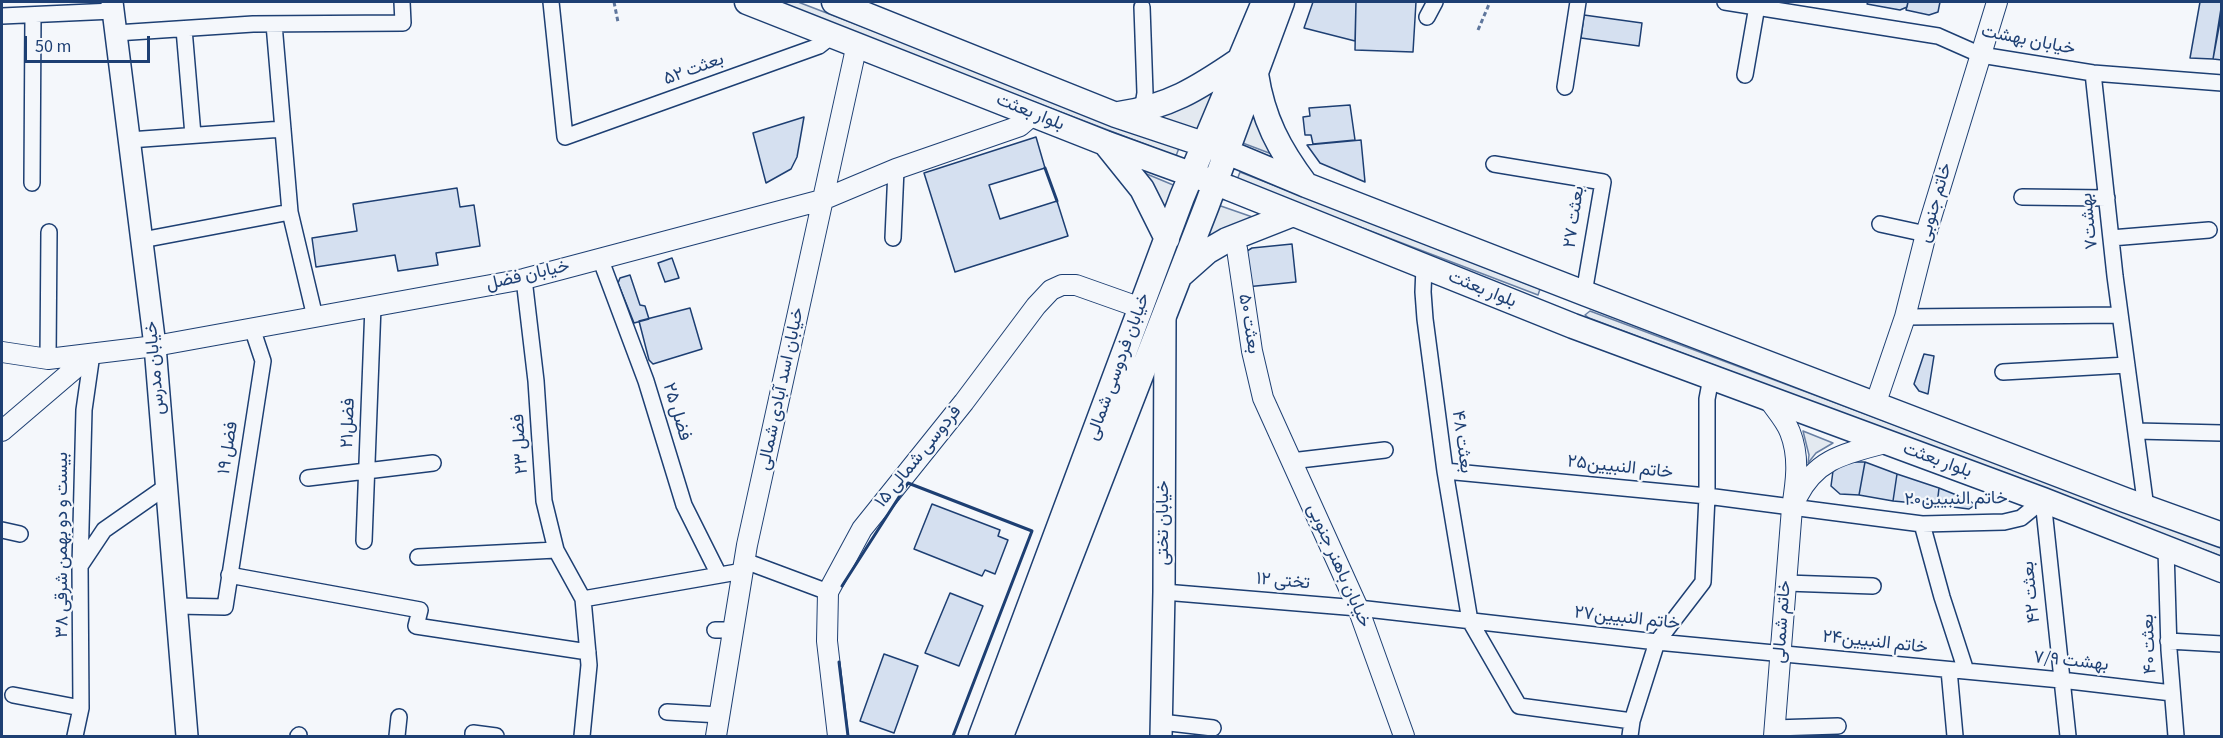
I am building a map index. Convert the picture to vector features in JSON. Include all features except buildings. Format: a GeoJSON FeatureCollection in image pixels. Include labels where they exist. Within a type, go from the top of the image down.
{"type":"FeatureCollection","features":[{"type":"Feature","properties":{"kind":"main road","name":"بلوار بعثت"},"geometry":{"type":"LineString","coordinates":[[747,2],[1105,143],[1214,183],[1573,326],[2043,500],[2222,570]]}},
{"type":"Feature","properties":{"kind":"main road","name":"بلوار بعثت"},"geometry":{"type":"LineString","coordinates":[[834,2],[862,7],[1116,115],[1227,152],[1306,185],[1875,405],[2146,508],[2222,534]]}},
{"type":"Feature","properties":{"kind":"main road","name":"خیابان فردوسی شمالی"},"geometry":{"type":"LineString","coordinates":[[1001,736],[1227,152],[1264,2]]}},
{"type":"Feature","properties":{"kind":"main road","name":"خیابان فردوسی شمالی"},"geometry":{"type":"LineString","coordinates":[[981,736],[1191,175],[1204,144],[1282,2]]}},
{"type":"Feature","properties":{"kind":"main road","name":"خیابان مدرس"},"geometry":{"type":"LineString","coordinates":[[112,6],[155,346],[188,736]]}},
{"type":"Feature","properties":{"kind":"main road"},"geometry":{"type":"LineString","coordinates":[[1116,115],[1142,111],[1168,103],[1247,67],[1278,143],[1306,185]]}},
{"type":"Feature","properties":{"kind":"main road"},"geometry":{"type":"LineString","coordinates":[[1040,117],[1056,91]]}},
{"type":"Feature","properties":{"kind":"main road"},"geometry":{"type":"LineString","coordinates":[[1105,143],[1142,189],[1167,239]]}},
{"type":"Feature","properties":{"kind":"main road"},"geometry":{"type":"LineString","coordinates":[[1178,277],[1208,251],[1227,240],[1293,214]]}},
{"type":"Feature","properties":{"kind":"main road"},"geometry":{"type":"LineString","coordinates":[[1573,326],[1584,293]]}},
{"type":"Feature","properties":{"kind":"main road","name":"خیابان تختی"},"geometry":{"type":"LineString","coordinates":[[1161,729],[1165,309]]}},
{"type":"Feature","properties":{"kind":"street"},"geometry":{"type":"LineString","coordinates":[[116,33],[274,24],[403,22],[402,2]]}},
{"type":"Feature","properties":{"kind":"street","name":"بعثت ۵۲"},"geometry":{"type":"LineString","coordinates":[[551,2],[565,137],[819,46],[833,35]]}},
{"type":"Feature","properties":{"kind":"street"},"geometry":{"type":"LineString","coordinates":[[1427,17],[1435,2]]}},
{"type":"Feature","properties":{"kind":"street"},"geometry":{"type":"LineString","coordinates":[[1565,87],[1578,2]]}},
{"type":"Feature","properties":{"kind":"street","name":"خیابان بهشت"},"geometry":{"type":"LineString","coordinates":[[1725,2],[1764,5],[1938,36],[1981,55],[2093,74],[2222,83]]}},
{"type":"Feature","properties":{"kind":"street","name":"خاتم جنوبی"},"geometry":{"type":"LineString","coordinates":[[1875,405],[1905,317],[1926,234],[1997,2]]}},
{"type":"Feature","properties":{"kind":"street"},"geometry":{"type":"LineString","coordinates":[[1745,75],[1764,5]]}},
{"type":"Feature","properties":{"kind":"street"},"geometry":{"type":"LineString","coordinates":[[8,16],[112,6]]}},
{"type":"Feature","properties":{"kind":"street"},"geometry":{"type":"LineString","coordinates":[[1142,7],[1145,93],[1142,111]]}},
{"type":"Feature","properties":{"kind":"street"},"geometry":{"type":"LineString","coordinates":[[32,183],[33,15]]}},
{"type":"Feature","properties":{"kind":"street"},"geometry":{"type":"LineString","coordinates":[[274,24],[290,212],[315,317]]}},
{"type":"Feature","properties":{"kind":"street"},"geometry":{"type":"LineString","coordinates":[[184,29],[193,135]]}},
{"type":"Feature","properties":{"kind":"street","name":"خیابان اسد آبادی شمالی"},"geometry":{"type":"LineString","coordinates":[[716,736],[720,715],[724,630],[744,566],[856,44]]}},
{"type":"Feature","properties":{"kind":"street","name":"بهشت۷"},"geometry":{"type":"LineString","coordinates":[[2093,74],[2120,315],[2146,508]]}},
{"type":"Feature","properties":{"kind":"street","name":"خیابان فضل"},"geometry":{"type":"LineString","coordinates":[[2,352],[48,359],[155,346],[524,279],[822,200],[896,169],[1040,117]]}},
{"type":"Feature","properties":{"kind":"street"},"geometry":{"type":"LineString","coordinates":[[129,140],[283,129]]}},
{"type":"Feature","properties":{"kind":"street","name":"بعثت ۲۷"},"geometry":{"type":"LineString","coordinates":[[1494,164],[1603,182],[1584,293]]}},
{"type":"Feature","properties":{"kind":"street"},"geometry":{"type":"LineString","coordinates":[[893,238],[896,169]]}},
{"type":"Feature","properties":{"kind":"street"},"geometry":{"type":"LineString","coordinates":[[2022,197],[2107,198]]}},
{"type":"Feature","properties":{"kind":"street"},"geometry":{"type":"LineString","coordinates":[[142,240],[290,212]]}},
{"type":"Feature","properties":{"kind":"street"},"geometry":{"type":"LineString","coordinates":[[1880,224],[1926,234]]}},
{"type":"Feature","properties":{"kind":"street"},"geometry":{"type":"LineString","coordinates":[[2111,237],[2210,230]]}},
{"type":"Feature","properties":{"kind":"street"},"geometry":{"type":"LineString","coordinates":[[48,359],[49,232]]}},
{"type":"Feature","properties":{"kind":"street","name":"بعثت ۵۰"},"geometry":{"type":"LineString","coordinates":[[1237,249],[1252,351],[1263,398]]}},
{"type":"Feature","properties":{"kind":"street","name":"فضل ۲۵"},"geometry":{"type":"LineString","coordinates":[[600,258],[646,381],[684,505],[719,575]]}},
{"type":"Feature","properties":{"kind":"street","name":"بعثت ۴۸"},"geometry":{"type":"LineString","coordinates":[[1424,267],[1425,319],[1445,471],[1470,621]]}},
{"type":"Feature","properties":{"kind":"street","name":"فضل ۲۳"},"geometry":{"type":"LineString","coordinates":[[524,279],[536,371],[544,501],[556,550],[583,599]]}},
{"type":"Feature","properties":{"kind":"street","name":"فردوسی شمالی ۱۵"},"geometry":{"type":"LineString","coordinates":[[838,736],[827,641],[828,592],[862,528],[881,501],[964,402],[1044,296],[1057,287],[1076,285],[1141,308]]}},
{"type":"Feature","properties":{"kind":"street","name":"فضل۲۱"},"geometry":{"type":"LineString","coordinates":[[364,541],[373,306]]}},
{"type":"Feature","properties":{"kind":"street"},"geometry":{"type":"LineString","coordinates":[[1905,317],[2120,315]]}},
{"type":"Feature","properties":{"kind":"street","name":"فضل ۱۹"},"geometry":{"type":"LineString","coordinates":[[177,606],[225,607],[262,361],[252,328]]}},
{"type":"Feature","properties":{"kind":"street"},"geometry":{"type":"LineString","coordinates":[[2,431],[92,354]]}},
{"type":"Feature","properties":{"kind":"street","name":"بیست و دو بهمن شرقی ۳۸"},"geometry":{"type":"LineString","coordinates":[[75,736],[81,708],[80,566],[84,410],[92,354]]}},
{"type":"Feature","properties":{"kind":"street"},"geometry":{"type":"LineString","coordinates":[[2002,372],[2127,365]]}},
{"type":"Feature","properties":{"kind":"street"},"geometry":{"type":"LineString","coordinates":[[1470,621],[1519,706],[1631,729],[1657,642],[1703,582],[1707,496],[1707,399],[1711,378]]}},
{"type":"Feature","properties":{"kind":"street","name":"خیابان باهنر جنوبی"},"geometry":{"type":"LineString","coordinates":[[1263,398],[1358,608],[1404,736]]}},
{"type":"Feature","properties":{"kind":"street","name":"خاتم شمالی"},"geometry":{"type":"LineString","coordinates":[[1769,400],[1790,430],[1794,444],[1797,479],[1792,508],[1774,732]]}},
{"type":"Feature","properties":{"kind":"street"},"geometry":{"type":"LineString","coordinates":[[2136,430],[2222,433]]}},
{"type":"Feature","properties":{"kind":"street"},"geometry":{"type":"LineString","coordinates":[[1792,508],[1805,482],[1819,467],[1849,453],[1888,442]]}},
{"type":"Feature","properties":{"kind":"street"},"geometry":{"type":"LineString","coordinates":[[1291,461],[1385,450]]}},
{"type":"Feature","properties":{"kind":"street"},"geometry":{"type":"LineString","coordinates":[[308,478],[433,463]]}},
{"type":"Feature","properties":{"kind":"street","name":"خاتم النبیین۲۵"},"geometry":{"type":"LineString","coordinates":[[1445,471],[1707,496],[1792,508]]}},
{"type":"Feature","properties":{"kind":"street"},"geometry":{"type":"LineString","coordinates":[[80,566],[104,530],[167,486]]}},
{"type":"Feature","properties":{"kind":"street","name":"خاتم النبیین۲۰"},"geometry":{"type":"LineString","coordinates":[[1792,508],[1922,524],[2012,520],[2021,518],[2043,500]]}},
{"type":"Feature","properties":{"kind":"street","name":"بعثت ۴۲"},"geometry":{"type":"LineString","coordinates":[[2043,500],[2068,736]]}},
{"type":"Feature","properties":{"kind":"street"},"geometry":{"type":"LineString","coordinates":[[1922,524],[1966,671]]}},
{"type":"Feature","properties":{"kind":"street"},"geometry":{"type":"LineString","coordinates":[[2,530],[20,534]]}},
{"type":"Feature","properties":{"kind":"street","name":"بعثت ۴۰"},"geometry":{"type":"LineString","coordinates":[[2166,549],[2168,641],[2176,736]]}},
{"type":"Feature","properties":{"kind":"street"},"geometry":{"type":"LineString","coordinates":[[418,557],[556,550]]}},
{"type":"Feature","properties":{"kind":"street"},"geometry":{"type":"LineString","coordinates":[[582,736],[589,665],[583,599],[719,575],[744,566],[828,592]]}},
{"type":"Feature","properties":{"kind":"street"},"geometry":{"type":"LineString","coordinates":[[229,576],[420,610],[416,626],[588,652]]}},
{"type":"Feature","properties":{"kind":"street"},"geometry":{"type":"LineString","coordinates":[[1786,583],[1873,586]]}},
{"type":"Feature","properties":{"kind":"street","name":"تختی ۱۲"},"geometry":{"type":"LineString","coordinates":[[1164,592],[1358,608],[1470,621]]}},
{"type":"Feature","properties":{"kind":"street","name":"خاتم النبیین۲۷"},"geometry":{"type":"LineString","coordinates":[[1470,621],[1781,653]]}},
{"type":"Feature","properties":{"kind":"street"},"geometry":{"type":"LineString","coordinates":[[2168,641],[2222,644]]}},
{"type":"Feature","properties":{"kind":"street","name":"خاتم النبیین۲۴"},"geometry":{"type":"LineString","coordinates":[[1781,653],[1966,671]]}},
{"type":"Feature","properties":{"kind":"street"},"geometry":{"type":"LineString","coordinates":[[1949,670],[1954,736]]}},
{"type":"Feature","properties":{"kind":"street","name":"بهشت ۷/۹"},"geometry":{"type":"LineString","coordinates":[[1966,671],[2172,693]]}},
{"type":"Feature","properties":{"kind":"street"},"geometry":{"type":"LineString","coordinates":[[13,695],[81,708]]}},
{"type":"Feature","properties":{"kind":"street"},"geometry":{"type":"LineString","coordinates":[[667,711],[720,715]]}},
{"type":"Feature","properties":{"kind":"street"},"geometry":{"type":"LineString","coordinates":[[397,736],[399,717]]}},
{"type":"Feature","properties":{"kind":"street"},"geometry":{"type":"LineString","coordinates":[[1774,732],[1838,726]]}},
{"type":"Feature","properties":{"kind":"street"},"geometry":{"type":"LineString","coordinates":[[1161,729],[1213,728]]}},
{"type":"Feature","properties":{"kind":"street"},"geometry":{"type":"LineString","coordinates":[[473,736],[474,733],[496,736]]}},
{"type":"Feature","properties":{"kind":"path"},"geometry":{"type":"LineString","coordinates":[[614,2],[618,22]]}},
{"type":"Feature","properties":{"kind":"path"},"geometry":{"type":"LineString","coordinates":[[1478,30],[1490,2]]}},
{"type":"Feature","properties":{"kind":"shaded area"},"geometry":{"type":"Polygon","coordinates":[[[772,2],[798,2],[1179,148],[1176,156],[772,2]]]}},
{"type":"Feature","properties":{"kind":"shaded area"},"geometry":{"type":"Polygon","coordinates":[[[1219,84],[1200,132],[1154,115],[1219,84]]]}},
{"type":"Feature","properties":{"kind":"shaded area"},"geometry":{"type":"Polygon","coordinates":[[[1255,103],[1277,156],[1240,142],[1255,103]]]}},
{"type":"Feature","properties":{"kind":"shaded area"},"geometry":{"type":"Polygon","coordinates":[[[1130,167],[1178,187],[1167,220],[1130,167]]]}},
{"type":"Feature","properties":{"kind":"shaded area"},"geometry":{"type":"Polygon","coordinates":[[[1240,172],[1540,289],[1538,295],[1237,180],[1240,172]]]}},
{"type":"Feature","properties":{"kind":"shaded area"},"geometry":{"type":"Polygon","coordinates":[[[1215,204],[1264,221],[1199,249],[1215,204]]]}},
{"type":"Feature","properties":{"kind":"shaded area"},"geometry":{"type":"Polygon","coordinates":[[[1590,311],[2221,547],[2221,556],[1589,318],[1585,315],[1590,311]]]}},
{"type":"Feature","properties":{"kind":"shaded area"},"geometry":{"type":"Polygon","coordinates":[[[1803,431],[1833,443],[1816,453],[1808,463],[1809,455],[1803,431]]]}},
{"type":"Feature","properties":{"kind":"wall"},"geometry":{"type":"LineString","coordinates":[[1045,168],[1057,201]]}},
{"type":"Feature","properties":{"kind":"wall"},"geometry":{"type":"LineString","coordinates":[[842,586],[908,483],[1032,531],[953,736]]}},
{"type":"Feature","properties":{"kind":"wall"},"geometry":{"type":"LineString","coordinates":[[839,662],[848,736]]}}]}
